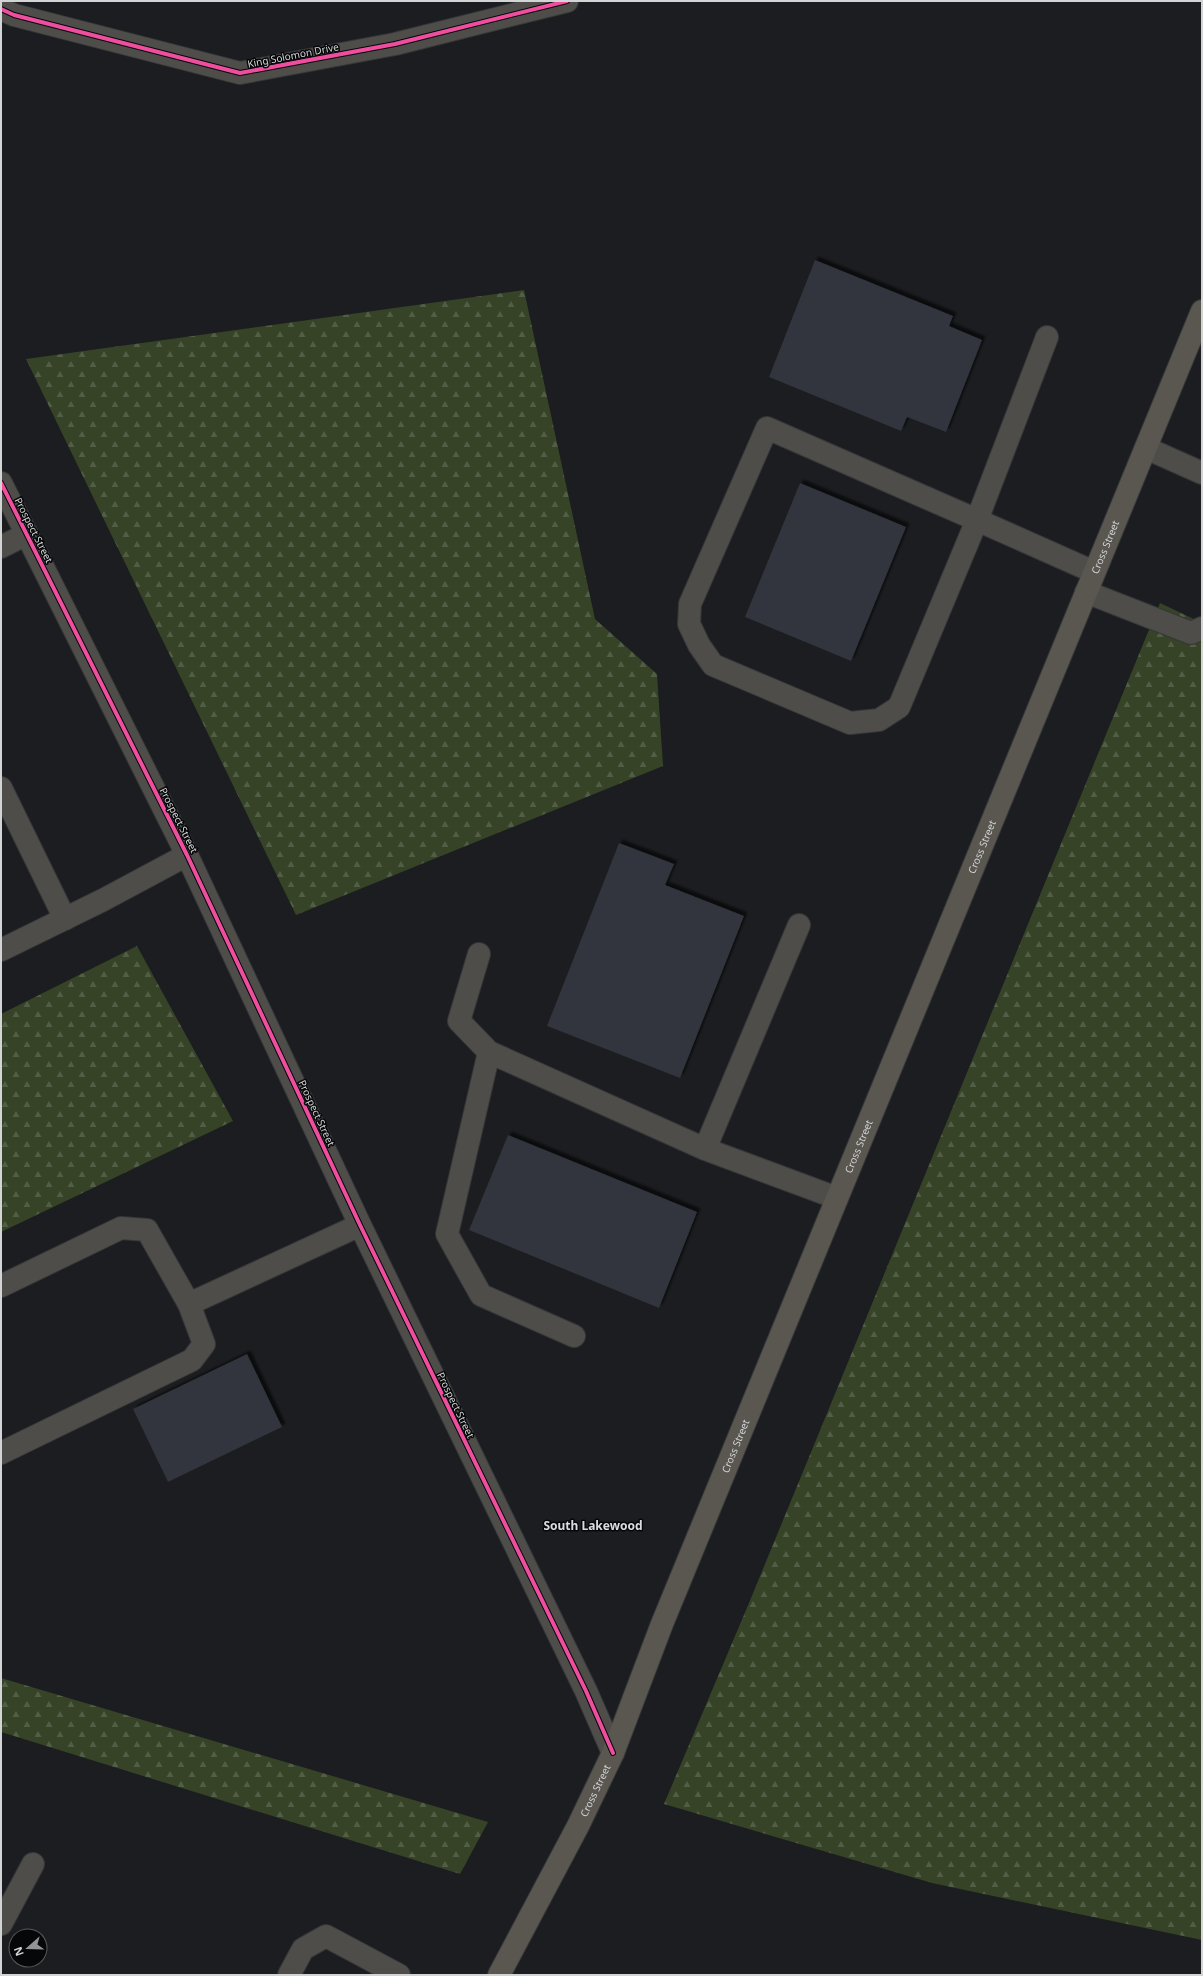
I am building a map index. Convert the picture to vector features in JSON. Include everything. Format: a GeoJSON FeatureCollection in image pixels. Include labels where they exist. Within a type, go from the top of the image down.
{"type":"FeatureCollection","features":[{"type":"Feature","properties":{"kind":"main road","name":"Cross Street"},"geometry":{"type":"LineString","coordinates":[[499,1975],[578,1826],[613,1753],[662,1624],[1202,311]]}},
{"type":"Feature","properties":{"kind":"street","name":"King Solomon Drive"},"geometry":{"type":"LineString","coordinates":[[5,15],[240,73],[395,44],[483,23],[529,5],[567,1]]}},
{"type":"Feature","properties":{"kind":"street"},"geometry":{"type":"LineString","coordinates":[[1047,338],[977,520],[899,708],[879,720],[850,723],[713,666],[699,645],[689,624],[690,604],[768,428],[977,520],[1094,572]]}},
{"type":"Feature","properties":{"kind":"street"},"geometry":{"type":"LineString","coordinates":[[1146,448],[1202,472]]}},
{"type":"Feature","properties":{"kind":"street","name":"Prospect Street"},"geometry":{"type":"LineString","coordinates":[[1,483],[187,854],[360,1225],[586,1691],[613,1753]]}},
{"type":"Feature","properties":{"kind":"street"},"geometry":{"type":"LineString","coordinates":[[1,547],[27,534]]}},
{"type":"Feature","properties":{"kind":"street"},"geometry":{"type":"LineString","coordinates":[[1086,592],[1190,633],[1202,628]]}},
{"type":"Feature","properties":{"kind":"street"},"geometry":{"type":"LineString","coordinates":[[1,788],[65,919]]}},
{"type":"Feature","properties":{"kind":"street"},"geometry":{"type":"LineString","coordinates":[[1,950],[65,919],[187,854]]}},
{"type":"Feature","properties":{"kind":"street"},"geometry":{"type":"LineString","coordinates":[[705,1150],[799,925]]}},
{"type":"Feature","properties":{"kind":"street"},"geometry":{"type":"LineString","coordinates":[[479,954],[459,1021],[489,1052],[705,1150],[837,1198]]}},
{"type":"Feature","properties":{"kind":"street"},"geometry":{"type":"LineString","coordinates":[[489,1052],[447,1234],[482,1295],[574,1336]]}},
{"type":"Feature","properties":{"kind":"street"},"geometry":{"type":"LineString","coordinates":[[189,1304],[360,1225]]}},
{"type":"Feature","properties":{"kind":"street"},"geometry":{"type":"LineString","coordinates":[[1,1286],[121,1228],[147,1230],[189,1304],[204,1344],[192,1360],[1,1453]]}},
{"type":"Feature","properties":{"kind":"street"},"geometry":{"type":"LineString","coordinates":[[1,1924],[33,1864]]}},
{"type":"Feature","properties":{"kind":"street"},"geometry":{"type":"LineString","coordinates":[[289,1975],[303,1949],[326,1936],[399,1975]]}},
{"type":"Feature","properties":{"kind":"green space"},"geometry":{"type":"Polygon","coordinates":[[[524,290],[595,619],[657,674],[663,766],[296,915],[26,359],[524,290]]]}},
{"type":"Feature","properties":{"kind":"green space"},"geometry":{"type":"Polygon","coordinates":[[[1160,603],[1202,623],[1202,1940],[932,1883],[664,1804],[749,1603],[1160,603]]]}},
{"type":"Feature","properties":{"kind":"green space"},"geometry":{"type":"Polygon","coordinates":[[[137,946],[233,1121],[1,1232],[1,1014],[137,946]]]}},
{"type":"Feature","properties":{"kind":"green space"},"geometry":{"type":"Polygon","coordinates":[[[1,1678],[488,1822],[460,1874],[1,1732],[1,1678]]]}},
{"type":"Feature","properties":{"kind":"building"},"geometry":{"type":"Polygon","coordinates":[[[815,260],[953,316],[949,326],[982,340],[946,432],[907,417],[901,431],[769,377],[815,260]]]}},
{"type":"Feature","properties":{"kind":"building"},"geometry":{"type":"Polygon","coordinates":[[[800,483],[906,527],[851,661],[745,617],[800,483]]]}},
{"type":"Feature","properties":{"kind":"building"},"geometry":{"type":"Polygon","coordinates":[[[619,843],[674,864],[665,885],[744,916],[680,1078],[547,1026],[619,843]]]}},
{"type":"Feature","properties":{"kind":"building"},"geometry":{"type":"Polygon","coordinates":[[[508,1135],[697,1212],[659,1308],[469,1230],[508,1135]]]}},
{"type":"Feature","properties":{"kind":"building"},"geometry":{"type":"Polygon","coordinates":[[[247,1354],[282,1427],[168,1482],[133,1409],[247,1354]]]}},
{"type":"Feature","properties":{"kind":"cycle path"},"geometry":{"type":"LineString","coordinates":[[1,9],[14,15],[240,73],[395,44],[567,1]]}},
{"type":"Feature","properties":{"kind":"cycle path"},"geometry":{"type":"LineString","coordinates":[[1,483],[187,855],[360,1225],[586,1691],[613,1753]]}},
{"type":"Feature","properties":{"kind":"district","name":"South Lakewood"},"geometry":{"type":"Point","coordinates":[593,1526]}}]}
